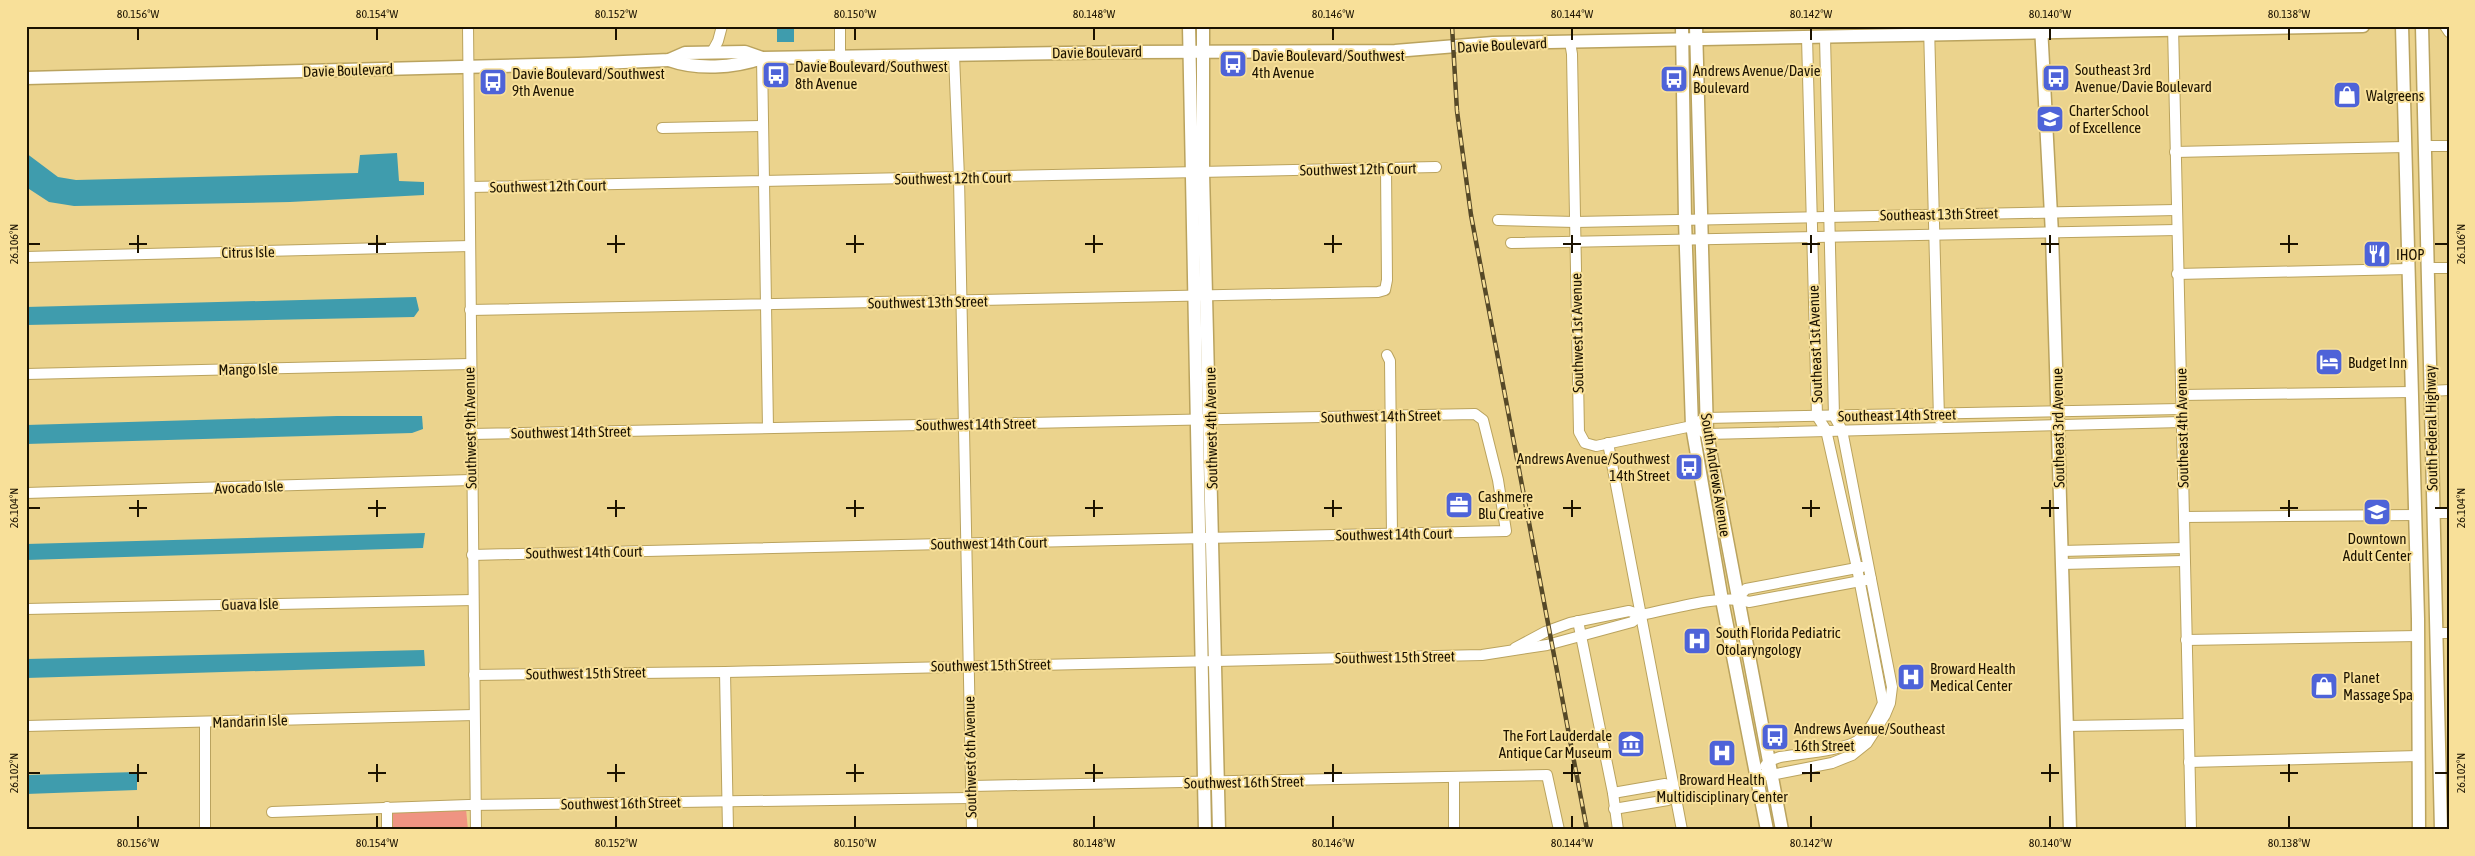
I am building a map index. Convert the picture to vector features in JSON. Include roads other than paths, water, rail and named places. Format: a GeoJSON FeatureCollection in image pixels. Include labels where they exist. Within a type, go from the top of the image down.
{"type":"FeatureCollection","features":[{"type":"Feature","properties":{"kind":"main road","name":"Southwest 4th Avenue"},"geometry":{"type":"LineString","coordinates":[[1189,26],[1197,172],[1208,295],[1220,830]]}},
{"type":"Feature","properties":{"kind":"main road","name":"Southwest 4th Avenue"},"geometry":{"type":"LineString","coordinates":[[1203,26],[1204,53],[1197,172],[1194,295],[1205,830]]}},
{"type":"Feature","properties":{"kind":"main road","name":"South Andrews Avenue"},"geometry":{"type":"LineString","coordinates":[[1682,26],[1685,239],[1692,426],[1722,600],[1767,830]]}},
{"type":"Feature","properties":{"kind":"main road","name":"Davie Boulevard"},"geometry":{"type":"LineString","coordinates":[[26,78],[669,60],[686,66],[744,64],[762,58],[1395,51],[1493,43],[1682,40],[1696,33],[1825,37],[1930,31],[2363,26]]}},
{"type":"Feature","properties":{"kind":"main road","name":"South Federal Highway"},"geometry":{"type":"LineString","coordinates":[[2402,26],[2418,619],[2419,830]]}},
{"type":"Feature","properties":{"kind":"main road","name":"South Federal Highway"},"geometry":{"type":"LineString","coordinates":[[2422,26],[2433,513],[2442,633],[2437,663],[2444,758],[2441,830]]}},
{"type":"Feature","properties":{"kind":"main road","name":"Southeast 3rd Avenue"},"geometry":{"type":"LineString","coordinates":[[2041,29],[2052,234],[2070,830]]}},
{"type":"Feature","properties":{"kind":"main road","name":"South Andrews Avenue"},"geometry":{"type":"LineString","coordinates":[[1696,33],[1703,238],[1705,418],[1782,830]]}},
{"type":"Feature","properties":{"kind":"main road","name":"Davie Boulevard"},"geometry":{"type":"LineString","coordinates":[[669,60],[685,53],[712,52],[745,52],[762,58]]}},
{"type":"Feature","properties":{"kind":"main road"},"geometry":{"type":"LineString","coordinates":[[2408,242],[2415,256],[2427,268]]}},
{"type":"Feature","properties":{"kind":"main road"},"geometry":{"type":"LineString","coordinates":[[2409,269],[2422,282],[2428,292]]}},
{"type":"Feature","properties":{"kind":"main road"},"geometry":{"type":"LineString","coordinates":[[2418,619],[2442,633]]}},
{"type":"Feature","properties":{"kind":"main road"},"geometry":{"type":"LineString","coordinates":[[2418,636],[2428,647],[2437,663]]}},
{"type":"Feature","properties":{"kind":"street","name":"Southwest 9th Avenue"},"geometry":{"type":"LineString","coordinates":[[468,26],[471,480],[476,830]]}},
{"type":"Feature","properties":{"kind":"street"},"geometry":{"type":"LineString","coordinates":[[712,52],[718,41],[722,26]]}},
{"type":"Feature","properties":{"kind":"street"},"geometry":{"type":"LineString","coordinates":[[840,26],[840,57]]}},
{"type":"Feature","properties":{"kind":"street"},"geometry":{"type":"LineString","coordinates":[[2445,26],[2449,32]]}},
{"type":"Feature","properties":{"kind":"street","name":"Southeast 4th Avenue"},"geometry":{"type":"LineString","coordinates":[[2173,29],[2177,274],[2191,830]]}},
{"type":"Feature","properties":{"kind":"street"},"geometry":{"type":"LineString","coordinates":[[1930,31],[1940,428]]}},
{"type":"Feature","properties":{"kind":"street","name":"Southeast 1st Avenue"},"geometry":{"type":"LineString","coordinates":[[1807,37],[1817,416],[1826,430],[1887,703]]}},
{"type":"Feature","properties":{"kind":"street","name":"Southeast 1st Avenue"},"geometry":{"type":"LineString","coordinates":[[1825,37],[1834,416]]}},
{"type":"Feature","properties":{"kind":"street","name":"Southwest 1st Avenue"},"geometry":{"type":"LineString","coordinates":[[1570,42],[1572,54],[1579,432],[1585,443],[1596,446],[1608,443]]}},
{"type":"Feature","properties":{"kind":"street","name":"Southwest 6th Avenue"},"geometry":{"type":"LineString","coordinates":[[954,55],[959,178],[972,830]]}},
{"type":"Feature","properties":{"kind":"street"},"geometry":{"type":"LineString","coordinates":[[762,58],[762,182],[768,428]]}},
{"type":"Feature","properties":{"kind":"street"},"geometry":{"type":"LineString","coordinates":[[662,128],[762,126]]}},
{"type":"Feature","properties":{"kind":"street"},"geometry":{"type":"LineString","coordinates":[[2424,146],[2449,146]]}},
{"type":"Feature","properties":{"kind":"street"},"geometry":{"type":"LineString","coordinates":[[2175,152],[2406,147]]}},
{"type":"Feature","properties":{"kind":"street","name":"Southwest 12th Court"},"geometry":{"type":"LineString","coordinates":[[470,187],[1436,167]]}},
{"type":"Feature","properties":{"kind":"street","name":"Southwest 13th Street"},"geometry":{"type":"LineString","coordinates":[[470,310],[766,306],[1378,292],[1385,290],[1387,280],[1386,168]]}},
{"type":"Feature","properties":{"kind":"street","name":"Southeast 13th Street"},"geometry":{"type":"LineString","coordinates":[[1702,219],[2176,210]]}},
{"type":"Feature","properties":{"kind":"street"},"geometry":{"type":"LineString","coordinates":[[1498,220],[1575,222],[1702,219]]}},
{"type":"Feature","properties":{"kind":"street","name":"Southeast 13th Street"},"geometry":{"type":"LineString","coordinates":[[1703,238],[1829,238],[2177,230]]}},
{"type":"Feature","properties":{"kind":"street"},"geometry":{"type":"LineString","coordinates":[[1511,243],[1703,238]]}},
{"type":"Feature","properties":{"kind":"street","name":"Citrus Isle"},"geometry":{"type":"LineString","coordinates":[[26,258],[470,246]]}},
{"type":"Feature","properties":{"kind":"street"},"geometry":{"type":"LineString","coordinates":[[2427,268],[2449,268]]}},
{"type":"Feature","properties":{"kind":"street"},"geometry":{"type":"LineString","coordinates":[[2177,274],[2409,269]]}},
{"type":"Feature","properties":{"kind":"street"},"geometry":{"type":"LineString","coordinates":[[1387,355],[1390,361],[1392,534]]}},
{"type":"Feature","properties":{"kind":"street","name":"Mango Isle"},"geometry":{"type":"LineString","coordinates":[[26,374],[470,364]]}},
{"type":"Feature","properties":{"kind":"street"},"geometry":{"type":"LineString","coordinates":[[2430,391],[2449,390]]}},
{"type":"Feature","properties":{"kind":"street"},"geometry":{"type":"LineString","coordinates":[[2181,395],[2412,392]]}},
{"type":"Feature","properties":{"kind":"street","name":"Southeast 14th Street"},"geometry":{"type":"LineString","coordinates":[[1705,418],[2181,409]]}},
{"type":"Feature","properties":{"kind":"street","name":"Southwest 14th Street"},"geometry":{"type":"LineString","coordinates":[[471,434],[1476,414],[1480,416],[1498,480],[1506,531]]}},
{"type":"Feature","properties":{"kind":"street"},"geometry":{"type":"LineString","coordinates":[[1756,775],[1771,775],[1832,763],[1852,756],[1867,743],[1886,715],[1887,703],[1892,687],[1842,430],[1834,416]]}},
{"type":"Feature","properties":{"kind":"street"},"geometry":{"type":"LineString","coordinates":[[1682,830],[1608,443],[1692,426],[1705,418]]}},
{"type":"Feature","properties":{"kind":"street","name":"Southeast 14th Street"},"geometry":{"type":"LineString","coordinates":[[1692,426],[1707,434],[2182,422]]}},
{"type":"Feature","properties":{"kind":"street","name":"Avocado Isle"},"geometry":{"type":"LineString","coordinates":[[26,493],[471,480]]}},
{"type":"Feature","properties":{"kind":"street"},"geometry":{"type":"LineString","coordinates":[[1844,509],[1856,507]]}},
{"type":"Feature","properties":{"kind":"street"},"geometry":{"type":"LineString","coordinates":[[2433,513],[2449,513]]}},
{"type":"Feature","properties":{"kind":"street"},"geometry":{"type":"LineString","coordinates":[[2184,517],[2415,515]]}},
{"type":"Feature","properties":{"kind":"street","name":"Southwest 14th Court"},"geometry":{"type":"LineString","coordinates":[[472,555],[1506,531]]}},
{"type":"Feature","properties":{"kind":"street"},"geometry":{"type":"LineString","coordinates":[[2061,557],[2184,548]]}},
{"type":"Feature","properties":{"kind":"street"},"geometry":{"type":"LineString","coordinates":[[2061,557],[2184,561]]}},
{"type":"Feature","properties":{"kind":"street","name":"Southwest 15th Street"},"geometry":{"type":"LineString","coordinates":[[1738,598],[1746,589],[1868,566]]}},
{"type":"Feature","properties":{"kind":"street"},"geometry":{"type":"LineString","coordinates":[[1796,579],[1799,591]]}},
{"type":"Feature","properties":{"kind":"street","name":"Southwest 15th Street"},"geometry":{"type":"LineString","coordinates":[[474,675],[725,672],[1482,655],[1547,645],[1632,622],[1641,615],[1738,598],[1749,602],[1870,579]]}},
{"type":"Feature","properties":{"kind":"street","name":"Guava Isle"},"geometry":{"type":"LineString","coordinates":[[26,609],[473,600]]}},
{"type":"Feature","properties":{"kind":"street","name":"Southwest 15th Street"},"geometry":{"type":"LineString","coordinates":[[1507,652],[1550,630],[1578,621],[1629,611],[1641,615]]}},
{"type":"Feature","properties":{"kind":"street"},"geometry":{"type":"LineString","coordinates":[[1578,621],[1613,793],[1618,830]]}},
{"type":"Feature","properties":{"kind":"street"},"geometry":{"type":"LineString","coordinates":[[2186,640],[2418,636]]}},
{"type":"Feature","properties":{"kind":"street"},"geometry":{"type":"LineString","coordinates":[[725,672],[728,830]]}},
{"type":"Feature","properties":{"kind":"street"},"geometry":{"type":"LineString","coordinates":[[1756,775],[1769,761],[1853,744],[1864,735],[1887,703]]}},
{"type":"Feature","properties":{"kind":"street","name":"Mandarin Isle"},"geometry":{"type":"LineString","coordinates":[[26,726],[474,715]]}},
{"type":"Feature","properties":{"kind":"street"},"geometry":{"type":"LineString","coordinates":[[205,722],[205,830]]}},
{"type":"Feature","properties":{"kind":"street"},"geometry":{"type":"LineString","coordinates":[[2067,726],[2188,724]]}},
{"type":"Feature","properties":{"kind":"street"},"geometry":{"type":"LineString","coordinates":[[2189,762],[2418,756]]}},
{"type":"Feature","properties":{"kind":"street","name":"Southwest 16th Street"},"geometry":{"type":"LineString","coordinates":[[972,786],[1547,776],[1559,830]]}},
{"type":"Feature","properties":{"kind":"street"},"geometry":{"type":"LineString","coordinates":[[1454,777],[1454,830]]}},
{"type":"Feature","properties":{"kind":"street"},"geometry":{"type":"LineString","coordinates":[[1613,793],[1666,784],[1674,790]]}},
{"type":"Feature","properties":{"kind":"street"},"geometry":{"type":"LineString","coordinates":[[1614,809],[1668,800],[1674,790]]}},
{"type":"Feature","properties":{"kind":"street","name":"Southwest 16th Street"},"geometry":{"type":"LineString","coordinates":[[272,812],[476,805],[970,798]]}},
{"type":"Feature","properties":{"kind":"street"},"geometry":{"type":"LineString","coordinates":[[387,807],[388,830]]}},
{"type":"Feature","properties":{"kind":"water"},"geometry":{"type":"Polygon","coordinates":[[[777,26],[794,26],[794,42],[777,42],[777,26]]]}},
{"type":"Feature","properties":{"kind":"water"},"geometry":{"type":"Polygon","coordinates":[[[26,153],[58,177],[76,180],[358,173],[360,155],[397,153],[399,181],[424,182],[424,195],[290,202],[74,206],[49,202],[26,187],[26,153]]]}},
{"type":"Feature","properties":{"kind":"water"},"geometry":{"type":"Polygon","coordinates":[[[416,297],[419,310],[414,317],[26,325],[26,307],[416,297]]]}},
{"type":"Feature","properties":{"kind":"water"},"geometry":{"type":"Polygon","coordinates":[[[337,416],[422,416],[423,429],[412,433],[26,444],[26,425],[337,416]]]}},
{"type":"Feature","properties":{"kind":"water"},"geometry":{"type":"Polygon","coordinates":[[[425,533],[423,548],[26,560],[26,544],[425,533]]]}},
{"type":"Feature","properties":{"kind":"water"},"geometry":{"type":"Polygon","coordinates":[[[424,650],[425,666],[26,678],[26,659],[424,650]]]}},
{"type":"Feature","properties":{"kind":"water"},"geometry":{"type":"Polygon","coordinates":[[[137,772],[137,790],[26,794],[26,775],[137,772]]]}},
{"type":"Feature","properties":{"kind":"railway"},"geometry":{"type":"LineString","coordinates":[[1452,26],[1457,111],[1471,215],[1587,830]]}},
{"type":"Feature","properties":{"kind":"place","name":"Davie Boulevard/Southwest 4th Avenue"},"geometry":{"type":"Point","coordinates":[1233,64]}},
{"type":"Feature","properties":{"kind":"place","name":"Davie Boulevard/Southwest 8th Avenue"},"geometry":{"type":"Point","coordinates":[776,75]}},
{"type":"Feature","properties":{"kind":"place","name":"Southeast 3rd Avenue/Davie Boulevard"},"geometry":{"type":"Point","coordinates":[2056,78]}},
{"type":"Feature","properties":{"kind":"place","name":"Andrews Avenue/Davie Boulevard"},"geometry":{"type":"Point","coordinates":[1674,79]}},
{"type":"Feature","properties":{"kind":"place","name":"Davie Boulevard/Southwest 9th Avenue"},"geometry":{"type":"Point","coordinates":[493,82]}},
{"type":"Feature","properties":{"kind":"place","name":"Walgreens"},"geometry":{"type":"Point","coordinates":[2347,95]}},
{"type":"Feature","properties":{"kind":"place","name":"Charter School of Excellence"},"geometry":{"type":"Point","coordinates":[2050,119]}},
{"type":"Feature","properties":{"kind":"place","name":"IHOP"},"geometry":{"type":"Point","coordinates":[2377,254]}},
{"type":"Feature","properties":{"kind":"place","name":"Budget Inn"},"geometry":{"type":"Point","coordinates":[2329,362]}},
{"type":"Feature","properties":{"kind":"place","name":"Andrews Avenue/Southwest 14th Street"},"geometry":{"type":"Point","coordinates":[1689,467]}},
{"type":"Feature","properties":{"kind":"place","name":"Cashmere Blu Creative"},"geometry":{"type":"Point","coordinates":[1459,505]}},
{"type":"Feature","properties":{"kind":"place","name":"Downtown Adult Center"},"geometry":{"type":"Point","coordinates":[2377,512]}},
{"type":"Feature","properties":{"kind":"place","name":"South Florida Pediatric Otolaryngology"},"geometry":{"type":"Point","coordinates":[1697,641]}},
{"type":"Feature","properties":{"kind":"place","name":"Broward Health Medical Center"},"geometry":{"type":"Point","coordinates":[1911,677]}},
{"type":"Feature","properties":{"kind":"place","name":"Planet Massage Spa"},"geometry":{"type":"Point","coordinates":[2324,686]}},
{"type":"Feature","properties":{"kind":"place","name":"Andrews Avenue/Southeast 16th Street"},"geometry":{"type":"Point","coordinates":[1775,737]}},
{"type":"Feature","properties":{"kind":"place","name":"The Fort Lauderdale Antique Car Museum"},"geometry":{"type":"Point","coordinates":[1631,744]}},
{"type":"Feature","properties":{"kind":"place","name":"Broward Health Multidisciplinary Center"},"geometry":{"type":"Point","coordinates":[1722,753]}}]}
